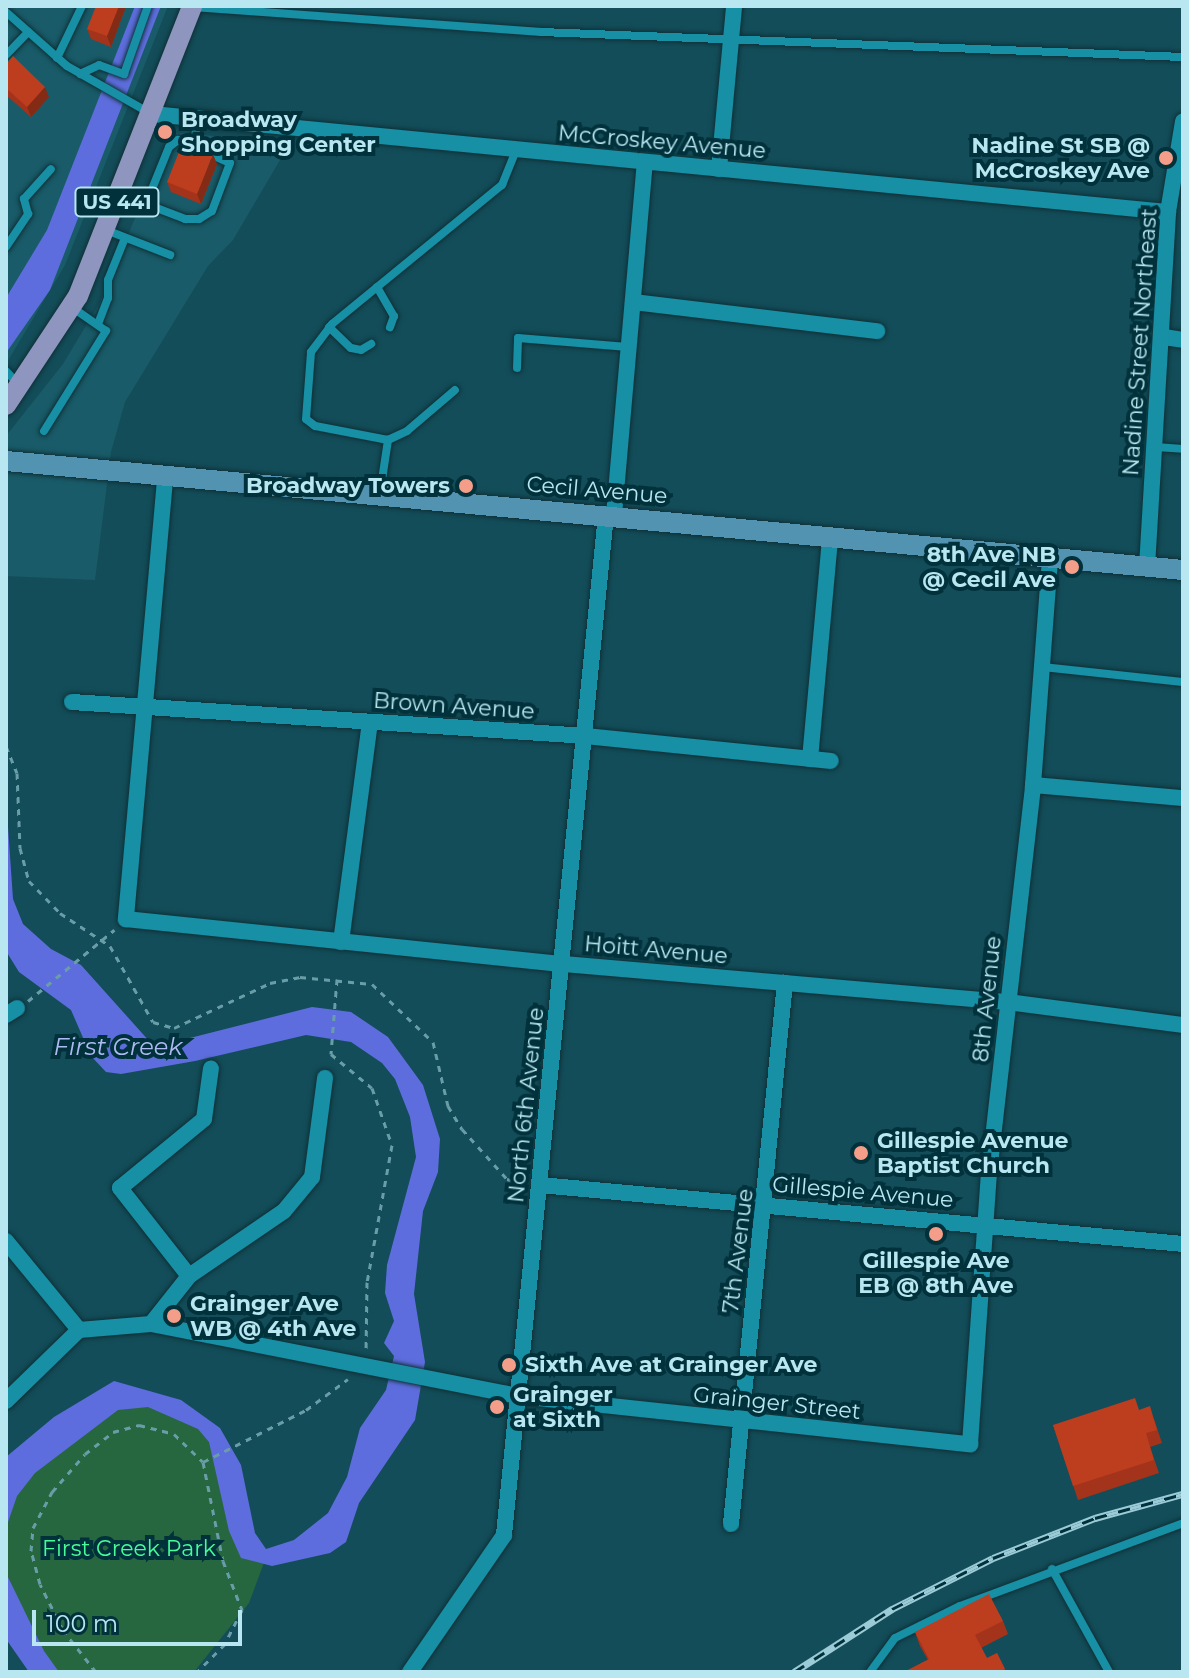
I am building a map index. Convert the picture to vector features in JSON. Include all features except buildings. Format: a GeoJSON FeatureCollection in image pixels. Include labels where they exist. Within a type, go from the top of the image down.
{"type":"FeatureCollection","features":[{"type":"Feature","properties":{"kind":"main road","name":"US 441"},"geometry":{"type":"LineString","coordinates":[[6,405],[13,379],[72,307],[116,234],[120,194],[192,6]]}},
{"type":"Feature","properties":{"kind":"street"},"geometry":{"type":"LineString","coordinates":[[719,169],[734,6]]}},
{"type":"Feature","properties":{"kind":"street","name":"McCroskey Avenue"},"geometry":{"type":"LineString","coordinates":[[152,114],[197,122],[1168,212]]}},
{"type":"Feature","properties":{"kind":"street","name":"Nadine Street Northeast"},"geometry":{"type":"LineString","coordinates":[[1147,567],[1164,337],[1168,212],[1182,154],[1183,121]]}},
{"type":"Feature","properties":{"kind":"street","name":"North 6th Avenue"},"geometry":{"type":"LineString","coordinates":[[410,1672],[504,1535],[629,347],[645,163]]}},
{"type":"Feature","properties":{"kind":"street"},"geometry":{"type":"LineString","coordinates":[[633,302],[877,331]]}},
{"type":"Feature","properties":{"kind":"street"},"geometry":{"type":"LineString","coordinates":[[1164,337],[1183,340]]}},
{"type":"Feature","properties":{"kind":"street","name":"Cecil Avenue"},"geometry":{"type":"LineString","coordinates":[[6,461],[165,480],[610,514],[830,539],[1183,570]]}},
{"type":"Feature","properties":{"kind":"street"},"geometry":{"type":"LineString","coordinates":[[126,919],[142,708],[165,480]]}},
{"type":"Feature","properties":{"kind":"street"},"geometry":{"type":"LineString","coordinates":[[810,759],[830,539]]}},
{"type":"Feature","properties":{"kind":"street","name":"8th Avenue"},"geometry":{"type":"LineString","coordinates":[[970,1444],[1008,1002],[1033,785],[1050,558]]}},
{"type":"Feature","properties":{"kind":"street","name":"Brown Avenue"},"geometry":{"type":"LineString","coordinates":[[72,702],[586,736],[831,761]]}},
{"type":"Feature","properties":{"kind":"street"},"geometry":{"type":"LineString","coordinates":[[341,942],[370,723]]}},
{"type":"Feature","properties":{"kind":"street"},"geometry":{"type":"LineString","coordinates":[[1033,785],[1183,798]]}},
{"type":"Feature","properties":{"kind":"street","name":"Hoitt Avenue"},"geometry":{"type":"LineString","coordinates":[[126,919],[563,964],[1008,1002],[1183,1025]]}},
{"type":"Feature","properties":{"kind":"street","name":"7th Avenue"},"geometry":{"type":"LineString","coordinates":[[731,1524],[767,1206],[785,983]]}},
{"type":"Feature","properties":{"kind":"street"},"geometry":{"type":"LineString","coordinates":[[189,1276],[120,1188],[204,1119],[211,1068]]}},
{"type":"Feature","properties":{"kind":"street"},"geometry":{"type":"LineString","coordinates":[[151,1324],[189,1276],[284,1211],[312,1177],[325,1078]]}},
{"type":"Feature","properties":{"kind":"street","name":"Gillespie Avenue"},"geometry":{"type":"LineString","coordinates":[[540,1185],[1183,1244]]}},
{"type":"Feature","properties":{"kind":"street"},"geometry":{"type":"LineString","coordinates":[[6,1241],[79,1330],[8,1396]]}},
{"type":"Feature","properties":{"kind":"street","name":"Grainger Street"},"geometry":{"type":"LineString","coordinates":[[79,1330],[151,1324],[518,1396],[970,1444]]}},
{"type":"Feature","properties":{"kind":"lane"},"geometry":{"type":"LineString","coordinates":[[57,58],[82,6]]}},
{"type":"Feature","properties":{"kind":"lane"},"geometry":{"type":"LineString","coordinates":[[80,74],[99,65],[124,74],[148,6]]}},
{"type":"Feature","properties":{"kind":"lane"},"geometry":{"type":"LineString","coordinates":[[192,6],[541,32],[1183,57]]}},
{"type":"Feature","properties":{"kind":"lane"},"geometry":{"type":"LineString","coordinates":[[6,12],[57,58],[152,114]]}},
{"type":"Feature","properties":{"kind":"lane"},"geometry":{"type":"LineString","coordinates":[[6,55],[28,32]]}},
{"type":"Feature","properties":{"kind":"lane"},"geometry":{"type":"LineString","coordinates":[[194,144],[197,122]]}},
{"type":"Feature","properties":{"kind":"lane"},"geometry":{"type":"LineString","coordinates":[[120,194],[146,204],[185,219],[199,219],[212,211],[231,171],[230,163],[194,144],[178,140],[169,147],[146,204]]}},
{"type":"Feature","properties":{"kind":"lane"},"geometry":{"type":"LineString","coordinates":[[455,390],[407,431],[388,440],[315,426],[306,419],[311,352],[329,327],[502,185],[516,150]]}},
{"type":"Feature","properties":{"kind":"lane"},"geometry":{"type":"LineString","coordinates":[[6,247],[28,214],[24,199],[51,169]]}},
{"type":"Feature","properties":{"kind":"lane"},"geometry":{"type":"LineString","coordinates":[[98,324],[108,298],[116,234],[170,255]]}},
{"type":"Feature","properties":{"kind":"lane"},"geometry":{"type":"LineString","coordinates":[[377,287],[394,316],[390,327]]}},
{"type":"Feature","properties":{"kind":"lane"},"geometry":{"type":"LineString","coordinates":[[44,431],[106,331],[72,307]]}},
{"type":"Feature","properties":{"kind":"lane"},"geometry":{"type":"LineString","coordinates":[[329,327],[351,348],[361,350],[371,344]]}},
{"type":"Feature","properties":{"kind":"lane"},"geometry":{"type":"LineString","coordinates":[[517,368],[518,338],[629,347]]}},
{"type":"Feature","properties":{"kind":"lane"},"geometry":{"type":"LineString","coordinates":[[379,496],[388,440]]}},
{"type":"Feature","properties":{"kind":"lane"},"geometry":{"type":"LineString","coordinates":[[1156,447],[1183,449]]}},
{"type":"Feature","properties":{"kind":"lane"},"geometry":{"type":"LineString","coordinates":[[1042,667],[1183,682]]}},
{"type":"Feature","properties":{"kind":"lane"},"geometry":{"type":"LineString","coordinates":[[870,1672],[895,1638],[1052,1569],[1183,1523]]}},
{"type":"Feature","properties":{"kind":"lane"},"geometry":{"type":"LineString","coordinates":[[1052,1569],[1109,1672]]}},
{"type":"Feature","properties":{"kind":"path"},"geometry":{"type":"LineString","coordinates":[[6,746],[17,773],[20,848],[29,881],[60,913],[104,939],[147,1017],[167,1029],[282,980],[337,979],[384,991],[433,1042],[448,1106],[485,1157],[507,1179],[540,1185]]}},
{"type":"Feature","properties":{"kind":"path"},"geometry":{"type":"LineString","coordinates":[[18,1008],[126,919]]}},
{"type":"Feature","properties":{"kind":"path"},"geometry":{"type":"LineString","coordinates":[[203,1462],[330,1395],[359,1363],[368,1344],[367,1282],[392,1145],[378,1097],[335,1060],[331,1039],[337,979]]}},
{"type":"Feature","properties":{"kind":"path"},"geometry":{"type":"LineString","coordinates":[[96,1672],[63,1630],[40,1584],[31,1551],[37,1517],[72,1467],[101,1440],[125,1427],[174,1434],[203,1462],[223,1561],[242,1610],[225,1644],[197,1672]]}},
{"type":"Feature","properties":{"kind":"shaded area","name":"Broadway Shopping Center"},"geometry":{"type":"Polygon","coordinates":[[[6,6],[168,6],[65,265],[6,364],[6,6]]]}},
{"type":"Feature","properties":{"kind":"shaded area"},"geometry":{"type":"Polygon","coordinates":[[[171,132],[290,143],[233,240],[208,266],[125,402],[111,452],[95,580],[6,576],[6,436],[63,364],[99,304],[171,132]]]}},
{"type":"Feature","properties":{"kind":"green space","name":"First Creek Park"},"geometry":{"type":"Polygon","coordinates":[[[98,1393],[194,1411],[246,1510],[265,1560],[249,1603],[194,1672],[32,1672],[6,1635],[6,1463],[98,1393]]]}},
{"type":"Feature","properties":{"kind":"water"},"geometry":{"type":"Polygon","coordinates":[[[135,6],[161,6],[50,290],[6,353],[6,298],[47,230],[135,6]]]}},
{"type":"Feature","properties":{"kind":"water","name":"First Creek"},"geometry":{"type":"Polygon","coordinates":[[[6,798],[13,899],[23,924],[51,949],[81,965],[150,1042],[178,1041],[312,1007],[351,1012],[388,1037],[423,1085],[440,1139],[438,1172],[423,1211],[414,1294],[425,1362],[415,1420],[359,1503],[346,1542],[330,1553],[272,1566],[241,1558],[229,1531],[209,1442],[198,1429],[148,1407],[118,1410],[35,1473],[17,1496],[6,1528],[6,1457],[54,1417],[114,1381],[181,1400],[220,1428],[241,1465],[255,1533],[266,1549],[294,1540],[328,1513],[347,1477],[360,1428],[386,1390],[394,1356],[384,1343],[394,1321],[385,1293],[387,1265],[416,1157],[410,1117],[395,1079],[382,1063],[351,1042],[306,1035],[195,1061],[121,1074],[106,1072],[91,1056],[71,1010],[19,972],[6,951],[6,798]]]}},
{"type":"Feature","properties":{"kind":"water"},"geometry":{"type":"Polygon","coordinates":[[[6,1573],[44,1651],[59,1672],[29,1672],[6,1639],[6,1573]]]}},
{"type":"Feature","properties":{"kind":"railway"},"geometry":{"type":"LineString","coordinates":[[794,1672],[892,1609],[993,1558],[1095,1518],[1183,1494]]}},
{"type":"Feature","properties":{"kind":"place","name":"Broadway Shopping Center"},"geometry":{"type":"Point","coordinates":[165,132]}},
{"type":"Feature","properties":{"kind":"place","name":"Nadine St SB @ McCroskey Ave"},"geometry":{"type":"Point","coordinates":[1166,158]}},
{"type":"Feature","properties":{"kind":"place","name":"Broadway Towers"},"geometry":{"type":"Point","coordinates":[466,486]}},
{"type":"Feature","properties":{"kind":"place","name":"8th Ave NB @ Cecil Ave"},"geometry":{"type":"Point","coordinates":[1072,567]}},
{"type":"Feature","properties":{"kind":"place","name":"Gillespie Avenue Baptist Church"},"geometry":{"type":"Point","coordinates":[861,1153]}},
{"type":"Feature","properties":{"kind":"place","name":"Gillespie Ave EB @ 8th Ave"},"geometry":{"type":"Point","coordinates":[936,1234]}},
{"type":"Feature","properties":{"kind":"place","name":"Grainger Ave WB @ 4th Ave"},"geometry":{"type":"Point","coordinates":[174,1316]}},
{"type":"Feature","properties":{"kind":"place","name":"Sixth Ave at Grainger Ave"},"geometry":{"type":"Point","coordinates":[509,1365]}},
{"type":"Feature","properties":{"kind":"place","name":"Grainger at Sixth"},"geometry":{"type":"Point","coordinates":[497,1407]}}]}
